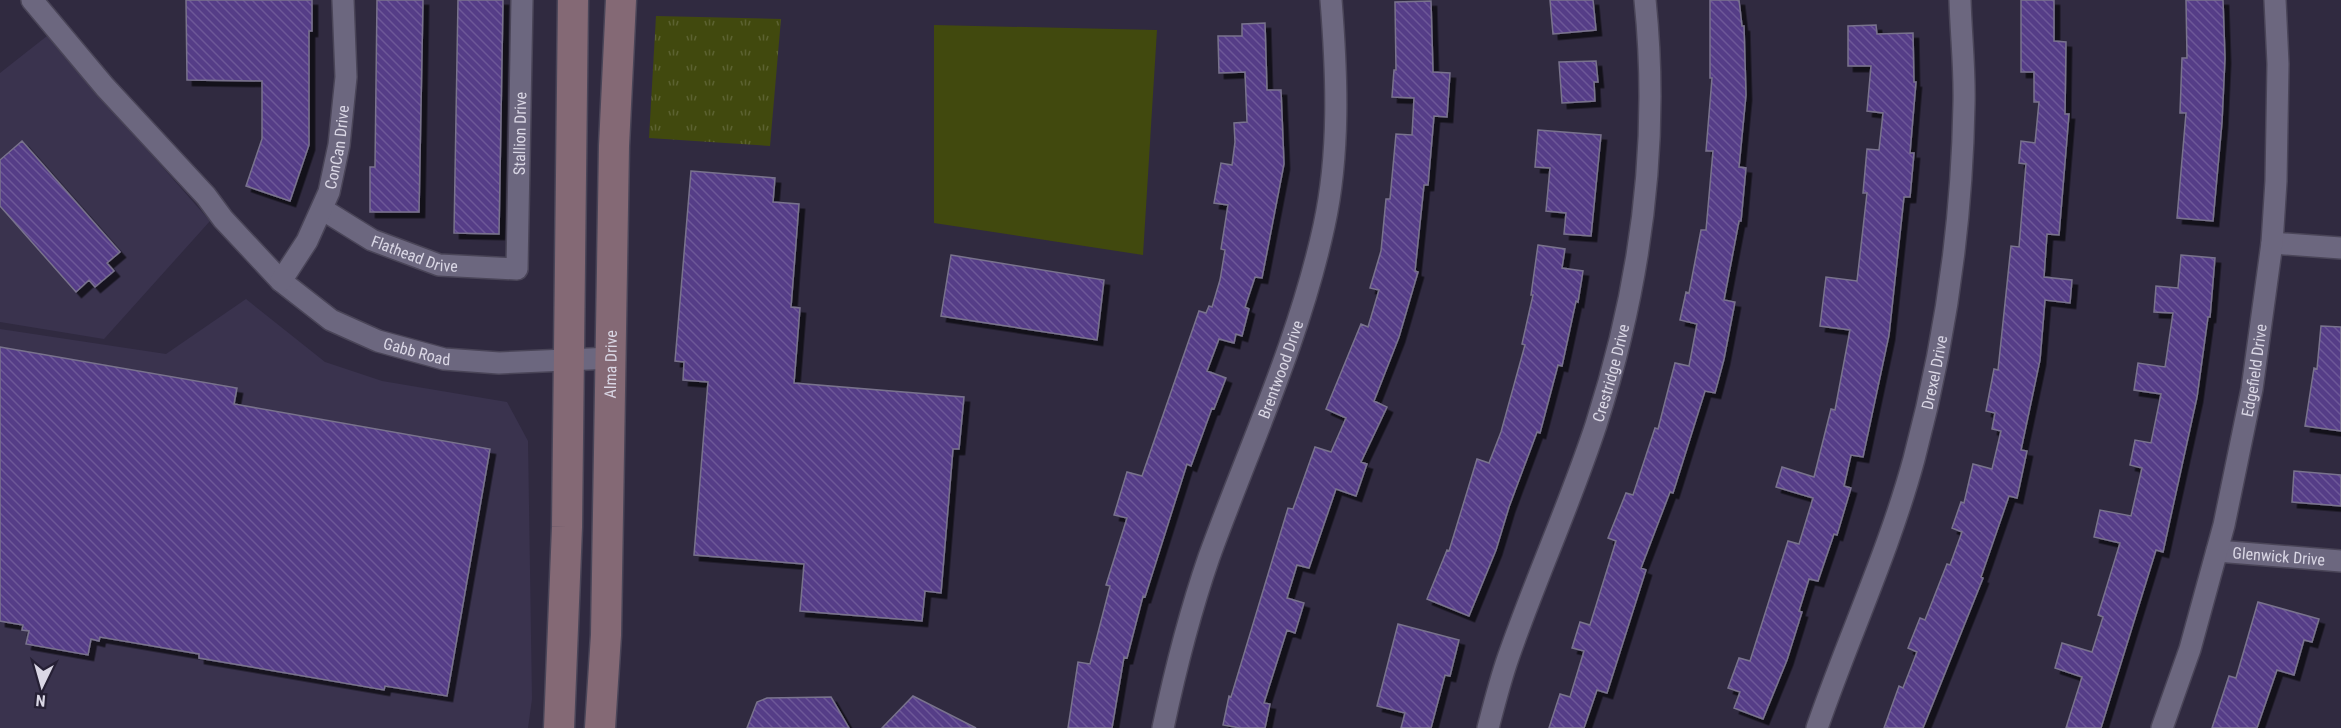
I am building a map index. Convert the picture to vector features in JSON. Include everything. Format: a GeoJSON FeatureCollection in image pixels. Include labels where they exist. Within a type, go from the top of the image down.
{"type":"FeatureCollection","features":[{"type":"Feature","properties":{"kind":"main road"},"geometry":{"type":"LineString","coordinates":[[558,728],[567,527],[573,0]]}},
{"type":"Feature","properties":{"kind":"main road","name":"Alma Drive"},"geometry":{"type":"LineString","coordinates":[[600,728],[606,635],[614,146],[621,0]]}},
{"type":"Feature","properties":{"kind":"street","name":"ConCan Drive"},"geometry":{"type":"LineString","coordinates":[[281,281],[307,241],[329,192],[339,145],[346,77],[343,0]]}},
{"type":"Feature","properties":{"kind":"street","name":"Stallion Drive"},"geometry":{"type":"LineString","coordinates":[[517,269],[522,0]]}},
{"type":"Feature","properties":{"kind":"street","name":"Brentwood Drive"},"geometry":{"type":"LineString","coordinates":[[1162,728],[1173,678],[1209,559],[1303,312],[1324,225],[1334,150],[1336,61],[1331,0]]}},
{"type":"Feature","properties":{"kind":"street","name":"Crestridge Drive"},"geometry":{"type":"LineString","coordinates":[[1488,728],[1508,659],[1595,426],[1624,328],[1640,242],[1650,138],[1645,0]]}},
{"type":"Feature","properties":{"kind":"street","name":"Drexel Drive"},"geometry":{"type":"LineString","coordinates":[[1817,728],[1877,571],[1914,460],[1941,342],[1958,221],[1964,103],[1960,0]]}},
{"type":"Feature","properties":{"kind":"street","name":"Edgefield Drive"},"geometry":{"type":"LineString","coordinates":[[2162,728],[2190,649],[2217,551],[2253,389],[2272,243],[2276,181],[2278,64],[2275,0]]}},
{"type":"Feature","properties":{"kind":"street","name":"Gabb Road"},"geometry":{"type":"LineString","coordinates":[[38,6],[105,87],[281,281],[332,320],[378,341],[455,360],[499,363],[612,358]]}},
{"type":"Feature","properties":{"kind":"street","name":"Flathead Drive"},"geometry":{"type":"LineString","coordinates":[[322,209],[372,240],[439,265],[517,269]]}},
{"type":"Feature","properties":{"kind":"street"},"geometry":{"type":"LineString","coordinates":[[2272,243],[2341,248]]}},
{"type":"Feature","properties":{"kind":"street","name":"Glenwick Drive"},"geometry":{"type":"LineString","coordinates":[[2217,551],[2341,561]]}},
{"type":"Feature","properties":{"kind":"shaded area"},"geometry":{"type":"Polygon","coordinates":[[[47,36],[210,221],[104,339],[0,322],[0,73],[47,36]]]}},
{"type":"Feature","properties":{"kind":"shaded area"},"geometry":{"type":"Polygon","coordinates":[[[246,299],[325,362],[382,381],[507,402],[528,441],[532,699],[528,728],[0,728],[0,329],[166,354],[246,299]]]}},
{"type":"Feature","properties":{"kind":"green space"},"geometry":{"type":"Polygon","coordinates":[[[656,16],[781,19],[770,146],[649,138],[656,16]]]}},
{"type":"Feature","properties":{"kind":"green space"},"geometry":{"type":"Polygon","coordinates":[[[934,25],[1157,30],[1143,255],[934,223],[934,25]]]}},
{"type":"Feature","properties":{"kind":"building"},"geometry":{"type":"Polygon","coordinates":[[[186,0],[312,0],[312,31],[309,31],[309,145],[290,201],[246,186],[262,139],[262,81],[187,80],[186,0]]]}},
{"type":"Feature","properties":{"kind":"building"},"geometry":{"type":"Polygon","coordinates":[[[377,0],[423,0],[419,212],[370,212],[370,167],[375,167],[377,0]]]}},
{"type":"Feature","properties":{"kind":"building"},"geometry":{"type":"Polygon","coordinates":[[[458,0],[503,0],[499,234],[454,233],[458,0]]]}},
{"type":"Feature","properties":{"kind":"building"},"geometry":{"type":"Polygon","coordinates":[[[1550,0],[1593,0],[1596,30],[1553,34],[1550,0]]]}},
{"type":"Feature","properties":{"kind":"building"},"geometry":{"type":"Polygon","coordinates":[[[1710,0],[1739,0],[1742,26],[1744,26],[1746,95],[1739,167],[1746,168],[1741,221],[1739,221],[1724,300],[1735,302],[1724,359],[1715,393],[1705,391],[1673,493],[1670,492],[1641,568],[1646,570],[1607,693],[1597,690],[1584,728],[1549,728],[1560,694],[1570,697],[1584,651],[1572,648],[1580,622],[1590,625],[1616,541],[1608,538],[1626,493],[1633,495],[1655,428],[1658,429],[1675,363],[1689,366],[1697,324],[1680,320],[1686,292],[1689,293],[1701,230],[1706,230],[1713,151],[1706,151],[1712,78],[1710,78],[1710,0]]]}},
{"type":"Feature","properties":{"kind":"building"},"geometry":{"type":"Polygon","coordinates":[[[2021,0],[2054,0],[2054,41],[2066,42],[2065,114],[2069,114],[2059,235],[2047,234],[2044,277],[2072,280],[2070,303],[2045,300],[2040,360],[2021,450],[2027,451],[2017,498],[2009,496],[1981,577],[1983,578],[1923,728],[1884,728],[1899,686],[1903,688],[1917,652],[1908,648],[1920,618],[1925,620],[1962,532],[1952,528],[1961,502],[1964,503],[1973,464],[1992,469],[2001,431],[1992,429],[1995,413],[1986,411],[1994,369],[1998,370],[2011,246],[2019,247],[2026,164],[2019,163],[2021,141],[2035,143],[2039,102],[2034,102],[2034,72],[2021,72],[2021,0]]]}},
{"type":"Feature","properties":{"kind":"building"},"geometry":{"type":"Polygon","coordinates":[[[2186,0],[2223,0],[2225,58],[2213,221],[2177,218],[2186,113],[2180,113],[2182,58],[2187,58],[2186,0]]]}},
{"type":"Feature","properties":{"kind":"building"},"geometry":{"type":"Polygon","coordinates":[[[1431,1],[1433,72],[1450,73],[1447,117],[1434,116],[1428,185],[1424,185],[1415,271],[1418,272],[1399,337],[1374,401],[1387,407],[1361,462],[1367,464],[1356,496],[1336,489],[1309,568],[1297,565],[1287,598],[1304,603],[1295,633],[1287,630],[1264,703],[1270,704],[1265,728],[1223,725],[1229,696],[1231,697],[1288,508],[1293,509],[1315,447],[1331,452],[1346,418],[1326,409],[1361,324],[1368,327],[1379,290],[1370,288],[1381,251],[1386,199],[1390,199],[1396,134],[1412,135],[1414,98],[1392,97],[1394,70],[1396,70],[1395,2],[1431,1]]]}},
{"type":"Feature","properties":{"kind":"building"},"geometry":{"type":"Polygon","coordinates":[[[1265,23],[1267,90],[1281,90],[1284,164],[1262,278],[1255,277],[1245,307],[1249,309],[1242,336],[1236,334],[1234,343],[1219,339],[1207,371],[1226,378],[1214,409],[1212,408],[1191,466],[1187,464],[1145,597],[1143,596],[1127,658],[1124,657],[1112,728],[1068,728],[1078,662],[1090,664],[1110,586],[1106,585],[1127,518],[1114,515],[1127,472],[1142,476],[1199,311],[1206,313],[1209,306],[1212,307],[1220,280],[1225,250],[1221,249],[1228,205],[1214,203],[1221,163],[1232,165],[1235,142],[1234,123],[1247,122],[1245,72],[1219,73],[1218,36],[1242,36],[1242,24],[1265,23]]]}},
{"type":"Feature","properties":{"kind":"building"},"geometry":{"type":"Polygon","coordinates":[[[1876,25],[1877,34],[1913,33],[1914,82],[1916,82],[1910,153],[1914,153],[1910,197],[1904,197],[1889,335],[1863,457],[1851,455],[1844,486],[1851,488],[1837,535],[1834,534],[1818,581],[1809,579],[1799,611],[1802,612],[1787,660],[1763,719],[1734,708],[1740,692],[1728,688],[1739,658],[1750,661],[1788,541],[1799,544],[1813,498],[1776,487],[1782,467],[1814,477],[1831,409],[1835,410],[1850,330],[1820,326],[1826,277],[1857,281],[1867,193],[1863,193],[1867,149],[1879,150],[1883,113],[1867,111],[1871,66],[1848,66],[1848,26],[1876,25]]]}},
{"type":"Feature","properties":{"kind":"building"},"geometry":{"type":"Polygon","coordinates":[[[1596,61],[1598,82],[1594,82],[1595,101],[1562,103],[1559,62],[1596,61]]]}},
{"type":"Feature","properties":{"kind":"building"},"geometry":{"type":"Polygon","coordinates":[[[1538,130],[1601,135],[1591,236],[1564,234],[1566,213],[1546,211],[1550,168],[1535,167],[1538,130]]]}},
{"type":"Feature","properties":{"kind":"building"},"geometry":{"type":"Polygon","coordinates":[[[22,141],[120,252],[107,263],[114,271],[95,287],[89,280],[76,292],[0,206],[0,160],[22,141]]]}},
{"type":"Feature","properties":{"kind":"building"},"geometry":{"type":"Polygon","coordinates":[[[691,171],[775,178],[773,202],[799,204],[791,307],[800,308],[794,383],[964,397],[959,449],[953,449],[941,593],[925,591],[922,621],[800,611],[804,564],[694,555],[708,382],[683,380],[684,362],[675,361],[691,171]]]}},
{"type":"Feature","properties":{"kind":"building"},"geometry":{"type":"Polygon","coordinates":[[[1538,245],[1565,249],[1562,268],[1583,271],[1578,302],[1576,301],[1562,366],[1558,365],[1540,433],[1537,432],[1509,507],[1496,550],[1469,616],[1427,599],[1447,550],[1449,551],[1477,459],[1489,463],[1501,432],[1525,345],[1522,344],[1533,295],[1531,295],[1538,245]]]}},
{"type":"Feature","properties":{"kind":"building"},"geometry":{"type":"Polygon","coordinates":[[[951,255],[1104,280],[1097,340],[941,316],[951,255]]]}},
{"type":"Feature","properties":{"kind":"building"},"geometry":{"type":"Polygon","coordinates":[[[2181,255],[2215,258],[2210,317],[2208,317],[2197,397],[2163,552],[2156,550],[2101,728],[2066,728],[2082,677],[2055,668],[2062,643],[2092,652],[2103,617],[2098,615],[2120,543],[2094,537],[2100,510],[2131,516],[2142,468],[2130,465],[2135,440],[2151,443],[2161,394],[2134,390],[2138,363],[2165,367],[2173,313],[2154,312],[2156,286],[2178,288],[2181,255]]]}},
{"type":"Feature","properties":{"kind":"building"},"geometry":{"type":"Polygon","coordinates":[[[2321,326],[2341,327],[2341,431],[2305,426],[2314,368],[2317,369],[2321,326]]]}},
{"type":"Feature","properties":{"kind":"building"},"geometry":{"type":"Polygon","coordinates":[[[0,347],[237,388],[234,404],[490,449],[447,696],[385,686],[384,690],[199,658],[199,654],[100,637],[99,641],[91,639],[88,655],[26,644],[29,631],[22,630],[23,625],[0,621],[0,347]]]}},
{"type":"Feature","properties":{"kind":"building"},"geometry":{"type":"Polygon","coordinates":[[[2294,471],[2341,475],[2341,506],[2292,502],[2294,471]]]}},
{"type":"Feature","properties":{"kind":"building"},"geometry":{"type":"Polygon","coordinates":[[[2258,602],[2319,619],[2312,642],[2304,640],[2294,675],[2277,670],[2257,728],[2212,728],[2229,676],[2236,678],[2258,602]]]}},
{"type":"Feature","properties":{"kind":"building"},"geometry":{"type":"Polygon","coordinates":[[[1398,624],[1459,640],[1450,676],[1445,675],[1431,728],[1401,728],[1405,713],[1377,706],[1398,624]]]}},
{"type":"Feature","properties":{"kind":"building"},"geometry":{"type":"Polygon","coordinates":[[[913,696],[976,728],[882,728],[913,696]]]}},
{"type":"Feature","properties":{"kind":"building"},"geometry":{"type":"Polygon","coordinates":[[[831,697],[849,728],[747,728],[757,702],[767,698],[831,697]]]}}]}
